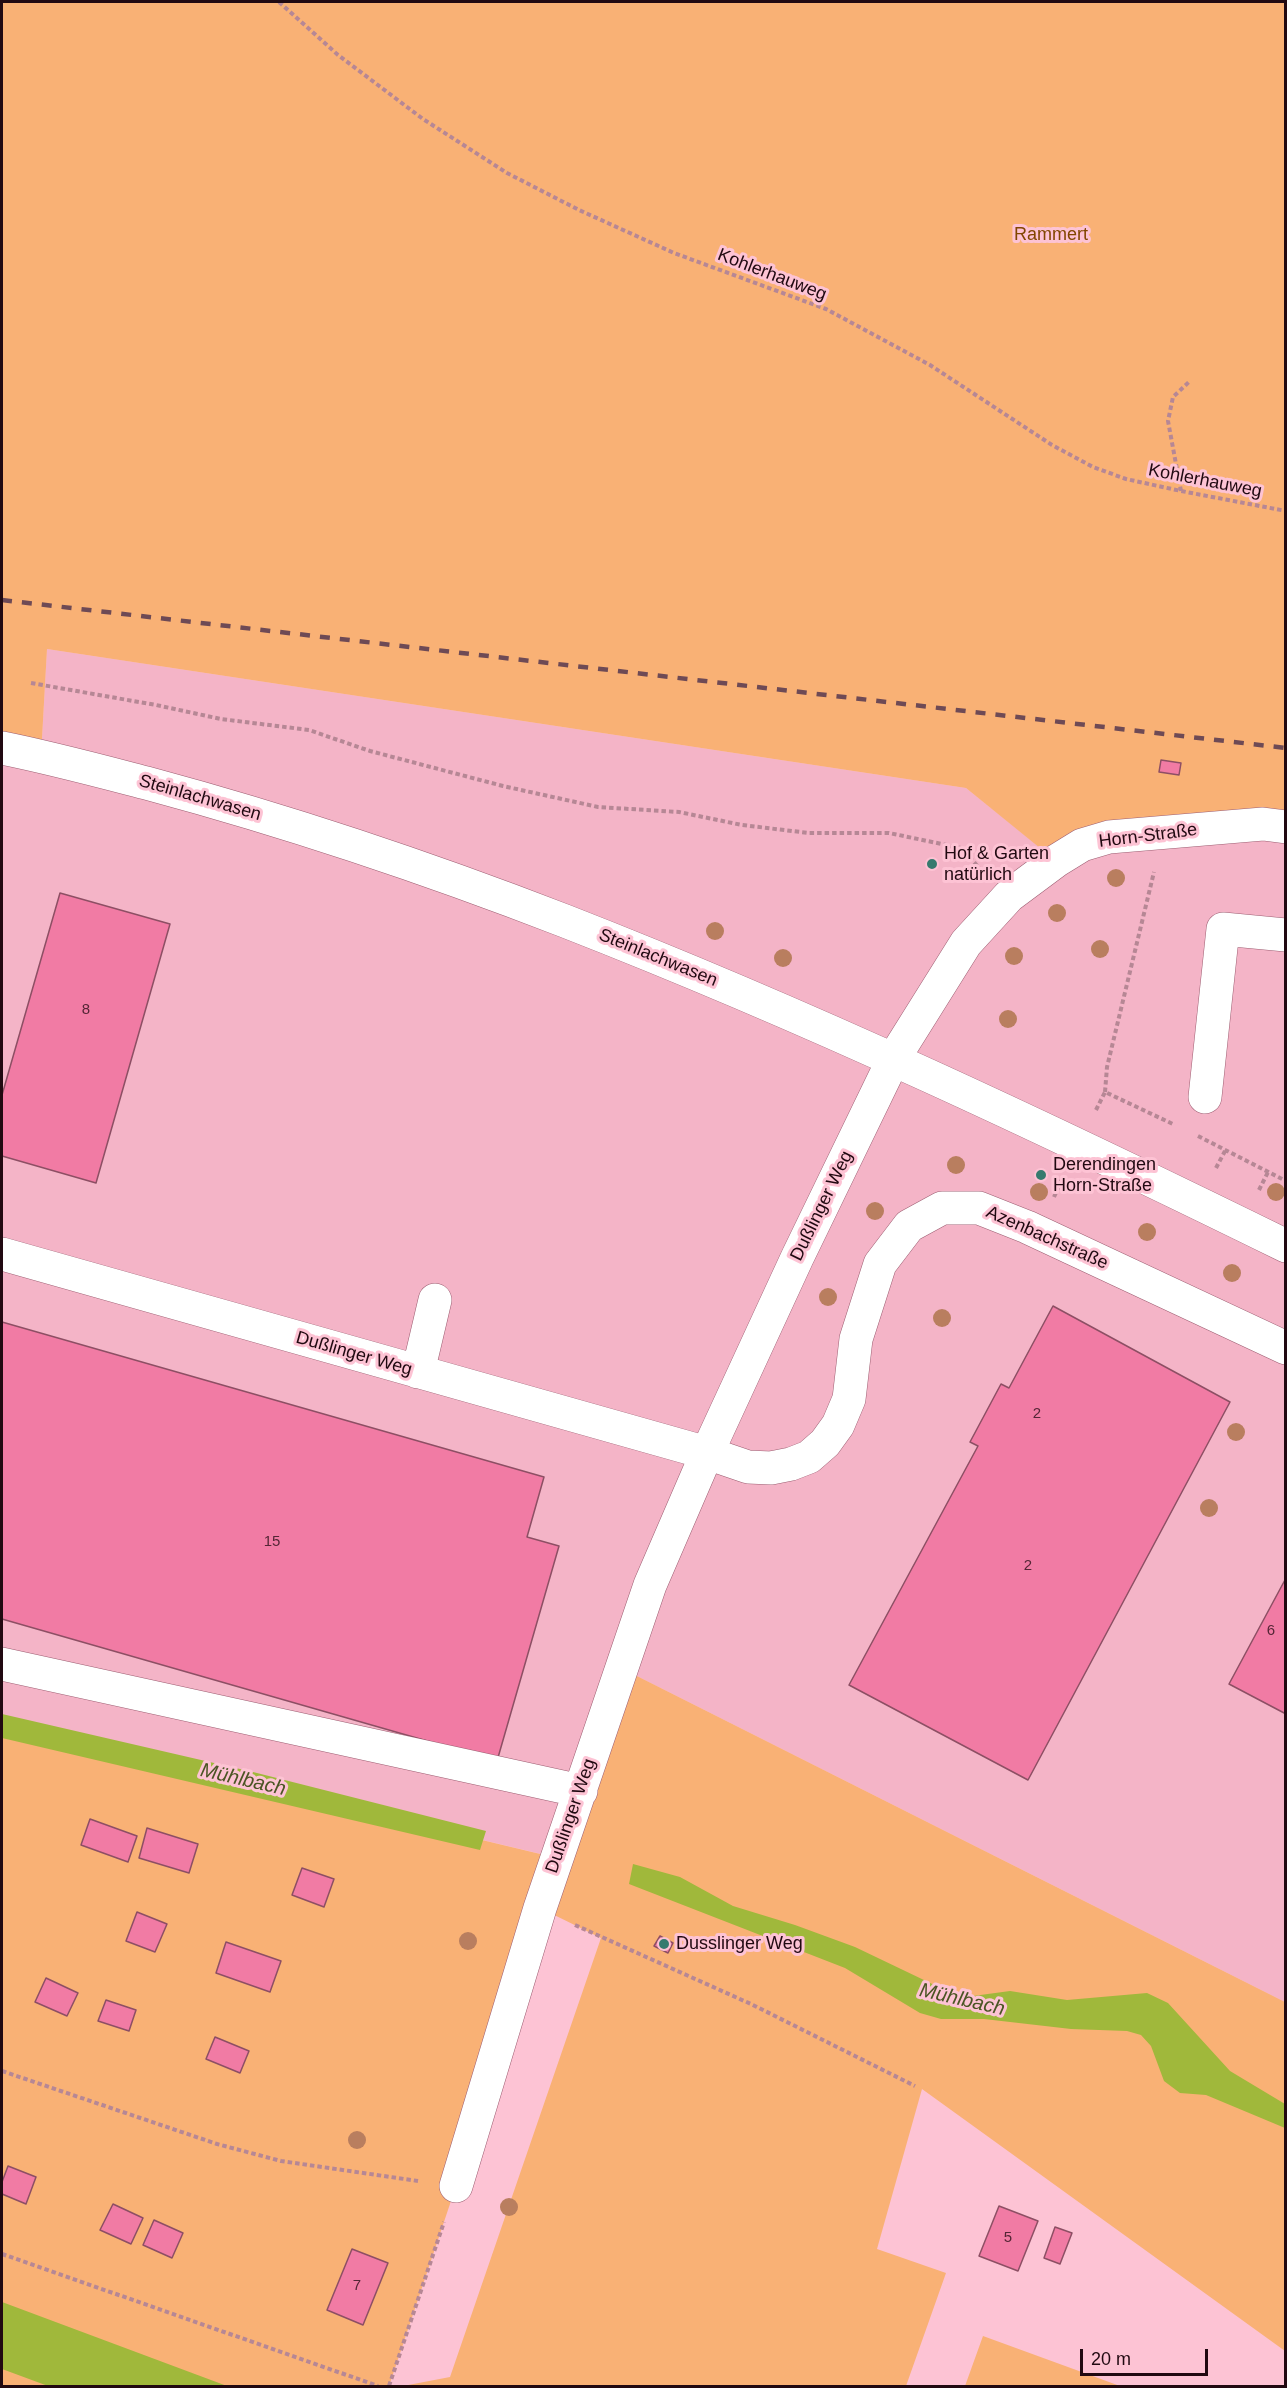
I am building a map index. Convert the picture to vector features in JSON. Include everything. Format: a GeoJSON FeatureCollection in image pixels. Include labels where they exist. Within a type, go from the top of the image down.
{"type":"FeatureCollection","features":[{"type":"Feature","properties":{"kind":"street","name":"Steinlachwasen"},"geometry":{"type":"LineString","coordinates":[[2,748],[62,761],[201,798],[365,848],[493,893],[781,1009],[894,1058],[1286,1246]]}},
{"type":"Feature","properties":{"kind":"street","name":"Horn-Straße"},"geometry":{"type":"LineString","coordinates":[[894,1058],[966,943],[1009,896],[1082,845],[1109,837],[1263,824],[1286,827]]}},
{"type":"Feature","properties":{"kind":"street"},"geometry":{"type":"LineString","coordinates":[[1205,1097],[1223,929],[1286,935]]}},
{"type":"Feature","properties":{"kind":"street","name":"Dußlinger Weg"},"geometry":{"type":"LineString","coordinates":[[456,2186],[540,1908],[650,1585],[797,1258],[894,1058]]}},
{"type":"Feature","properties":{"kind":"street","name":"Azenbachstraße"},"geometry":{"type":"LineString","coordinates":[[707,1454],[748,1467],[771,1468],[809,1457],[825,1443],[838,1425],[849,1399],[856,1339],[880,1264],[909,1226],[942,1208],[979,1208],[1027,1227],[1286,1348]]}},
{"type":"Feature","properties":{"kind":"street","name":"Dußlinger Weg"},"geometry":{"type":"LineString","coordinates":[[2,1254],[707,1454]]}},
{"type":"Feature","properties":{"kind":"street"},"geometry":{"type":"LineString","coordinates":[[418,1372],[435,1300]]}},
{"type":"Feature","properties":{"kind":"street"},"geometry":{"type":"LineString","coordinates":[[2,1664],[580,1791]]}},
{"type":"Feature","properties":{"kind":"path","name":"Kohlerhauweg"},"geometry":{"type":"LineString","coordinates":[[279,2],[338,55],[423,119],[507,173],[579,210],[674,253],[826,309],[930,365],[1043,439],[1093,467],[1126,479],[1180,492],[1286,511]]}},
{"type":"Feature","properties":{"kind":"path"},"geometry":{"type":"LineString","coordinates":[[1180,492],[1168,421],[1173,397],[1190,381]]}},
{"type":"Feature","properties":{"kind":"path"},"geometry":{"type":"LineString","coordinates":[[31,683],[221,719],[309,730],[370,751],[503,786],[598,807],[679,812],[742,825],[809,833],[889,833],[961,848],[1009,896]]}},
{"type":"Feature","properties":{"kind":"path"},"geometry":{"type":"LineString","coordinates":[[1105,1092],[1107,1068],[1163,833]]}},
{"type":"Feature","properties":{"kind":"path"},"geometry":{"type":"LineString","coordinates":[[1224,1173],[1216,1168],[1226,1150]]}},
{"type":"Feature","properties":{"kind":"path"},"geometry":{"type":"LineString","coordinates":[[1250,1186],[1259,1190],[1268,1172]]}},
{"type":"Feature","properties":{"kind":"path"},"geometry":{"type":"LineString","coordinates":[[540,1908],[751,2004],[915,2086]]}},
{"type":"Feature","properties":{"kind":"path"},"geometry":{"type":"LineString","coordinates":[[2,2071],[217,2144],[281,2161],[456,2186],[388,2386]]}},
{"type":"Feature","properties":{"kind":"path"},"geometry":{"type":"LineString","coordinates":[[2,2254],[378,2386]]}},
{"type":"Feature","properties":{"kind":"shaded area"},"geometry":{"type":"Polygon","coordinates":[[[47,649],[966,788],[1056,860],[1285,827],[1285,2002],[621,1668],[558,1858],[2,1725],[2,748],[41,756],[47,649]]]}},
{"type":"Feature","properties":{"kind":"green space","name":"Rammert"},"geometry":{"type":"Polygon","coordinates":[[[2,2],[1285,2],[1285,827],[1056,861],[966,788],[47,649],[41,756],[2,748],[2,2]]]}},
{"type":"Feature","properties":{"kind":"green space"},"geometry":{"type":"Polygon","coordinates":[[[621,1668],[1285,2002],[1285,2351],[922,2089],[877,2249],[946,2273],[906,2386],[403,2386],[450,2377],[601,1938],[540,1908],[456,2186],[389,2386],[2,2386],[2,1725],[557,1858],[621,1668]]]}},
{"type":"Feature","properties":{"kind":"green space"},"geometry":{"type":"Polygon","coordinates":[[[983,2336],[1120,2386],[965,2386],[983,2336]]]}},
{"type":"Feature","properties":{"kind":"water","name":"Mühlbach"},"geometry":{"type":"Polygon","coordinates":[[[2,1714],[253,1772],[486,1831],[480,1850],[2,1738],[2,1714]]]}},
{"type":"Feature","properties":{"kind":"water","name":"Mühlbach"},"geometry":{"type":"Polygon","coordinates":[[[633,1864],[680,1877],[733,1906],[855,1947],[949,1992],[973,1996],[1010,1991],[1067,2000],[1147,1993],[1168,2003],[1230,2071],[1285,2104],[1285,2128],[1206,2095],[1180,2093],[1164,2081],[1151,2046],[1141,2035],[1127,2031],[1071,2029],[984,2019],[941,2019],[920,2013],[845,1968],[629,1884],[633,1864]]]}},
{"type":"Feature","properties":{"kind":"water"},"geometry":{"type":"Polygon","coordinates":[[[2,2302],[227,2386],[48,2386],[2,2369],[2,2302]]]}},
{"type":"Feature","properties":{"kind":"building"},"geometry":{"type":"Polygon","coordinates":[[[1161,760],[1181,763],[1179,775],[1159,772],[1161,760]]]}},
{"type":"Feature","properties":{"kind":"building"},"geometry":{"type":"Polygon","coordinates":[[[60,893],[170,924],[96,1183],[2,1156],[2,1095],[60,893]]]}},
{"type":"Feature","properties":{"kind":"building"},"geometry":{"type":"Polygon","coordinates":[[[1053,1306],[1230,1402],[1028,1780],[849,1685],[978,1446],[970,1442],[1001,1384],[1009,1388],[1053,1306]]]}},
{"type":"Feature","properties":{"kind":"building"},"geometry":{"type":"Polygon","coordinates":[[[2,1322],[544,1477],[527,1537],[559,1546],[497,1761],[2,1619],[2,1322]]]}},
{"type":"Feature","properties":{"kind":"building"},"geometry":{"type":"Polygon","coordinates":[[[1286,1578],[1286,1714],[1229,1684],[1286,1578]]]}},
{"type":"Feature","properties":{"kind":"building"},"geometry":{"type":"Polygon","coordinates":[[[90,1819],[137,1836],[128,1862],[81,1845],[90,1819]]]}},
{"type":"Feature","properties":{"kind":"building"},"geometry":{"type":"Polygon","coordinates":[[[147,1828],[198,1844],[189,1873],[139,1858],[147,1828]]]}},
{"type":"Feature","properties":{"kind":"building"},"geometry":{"type":"Polygon","coordinates":[[[302,1868],[334,1879],[324,1907],[292,1895],[302,1868]]]}},
{"type":"Feature","properties":{"kind":"building"},"geometry":{"type":"Polygon","coordinates":[[[137,1912],[167,1924],[155,1952],[126,1941],[137,1912]]]}},
{"type":"Feature","properties":{"kind":"building","name":"Dusslinger Weg"},"geometry":{"type":"Polygon","coordinates":[[[660,1936],[673,1943],[668,1953],[654,1946],[660,1936]]]}},
{"type":"Feature","properties":{"kind":"building"},"geometry":{"type":"Polygon","coordinates":[[[226,1942],[281,1961],[270,1992],[216,1973],[226,1942]]]}},
{"type":"Feature","properties":{"kind":"building"},"geometry":{"type":"Polygon","coordinates":[[[46,1978],[78,1993],[67,2016],[35,2002],[46,1978]]]}},
{"type":"Feature","properties":{"kind":"building"},"geometry":{"type":"Polygon","coordinates":[[[106,2000],[136,2010],[129,2031],[98,2021],[106,2000]]]}},
{"type":"Feature","properties":{"kind":"building"},"geometry":{"type":"Polygon","coordinates":[[[215,2037],[249,2051],[240,2073],[206,2059],[215,2037]]]}},
{"type":"Feature","properties":{"kind":"building"},"geometry":{"type":"Polygon","coordinates":[[[8,2166],[36,2177],[26,2204],[2,2194],[2,2182],[8,2166]]]}},
{"type":"Feature","properties":{"kind":"building"},"geometry":{"type":"Polygon","coordinates":[[[113,2204],[143,2218],[131,2244],[100,2230],[113,2204]]]}},
{"type":"Feature","properties":{"kind":"building"},"geometry":{"type":"Polygon","coordinates":[[[999,2206],[1038,2221],[1018,2271],[979,2256],[999,2206]]]}},
{"type":"Feature","properties":{"kind":"building"},"geometry":{"type":"Polygon","coordinates":[[[154,2220],[183,2233],[172,2258],[143,2245],[154,2220]]]}},
{"type":"Feature","properties":{"kind":"building"},"geometry":{"type":"Polygon","coordinates":[[[1055,2227],[1072,2233],[1060,2264],[1044,2258],[1055,2227]]]}},
{"type":"Feature","properties":{"kind":"building"},"geometry":{"type":"Polygon","coordinates":[[[352,2249],[388,2263],[363,2325],[327,2310],[352,2249]]]}},
{"type":"Feature","properties":{"kind":"railway"},"geometry":{"type":"LineString","coordinates":[[2,600],[1286,748]]}},
{"type":"Feature","properties":{"kind":"place","name":"Hof & Garten natürlich"},"geometry":{"type":"Point","coordinates":[932,864]}},
{"type":"Feature","properties":{"kind":"place","name":"Derendingen Horn-Straße"},"geometry":{"type":"Point","coordinates":[1041,1175]}},
{"type":"Feature","properties":{"kind":"place","name":"Dusslinger Weg"},"geometry":{"type":"Point","coordinates":[664,1944]}}]}
